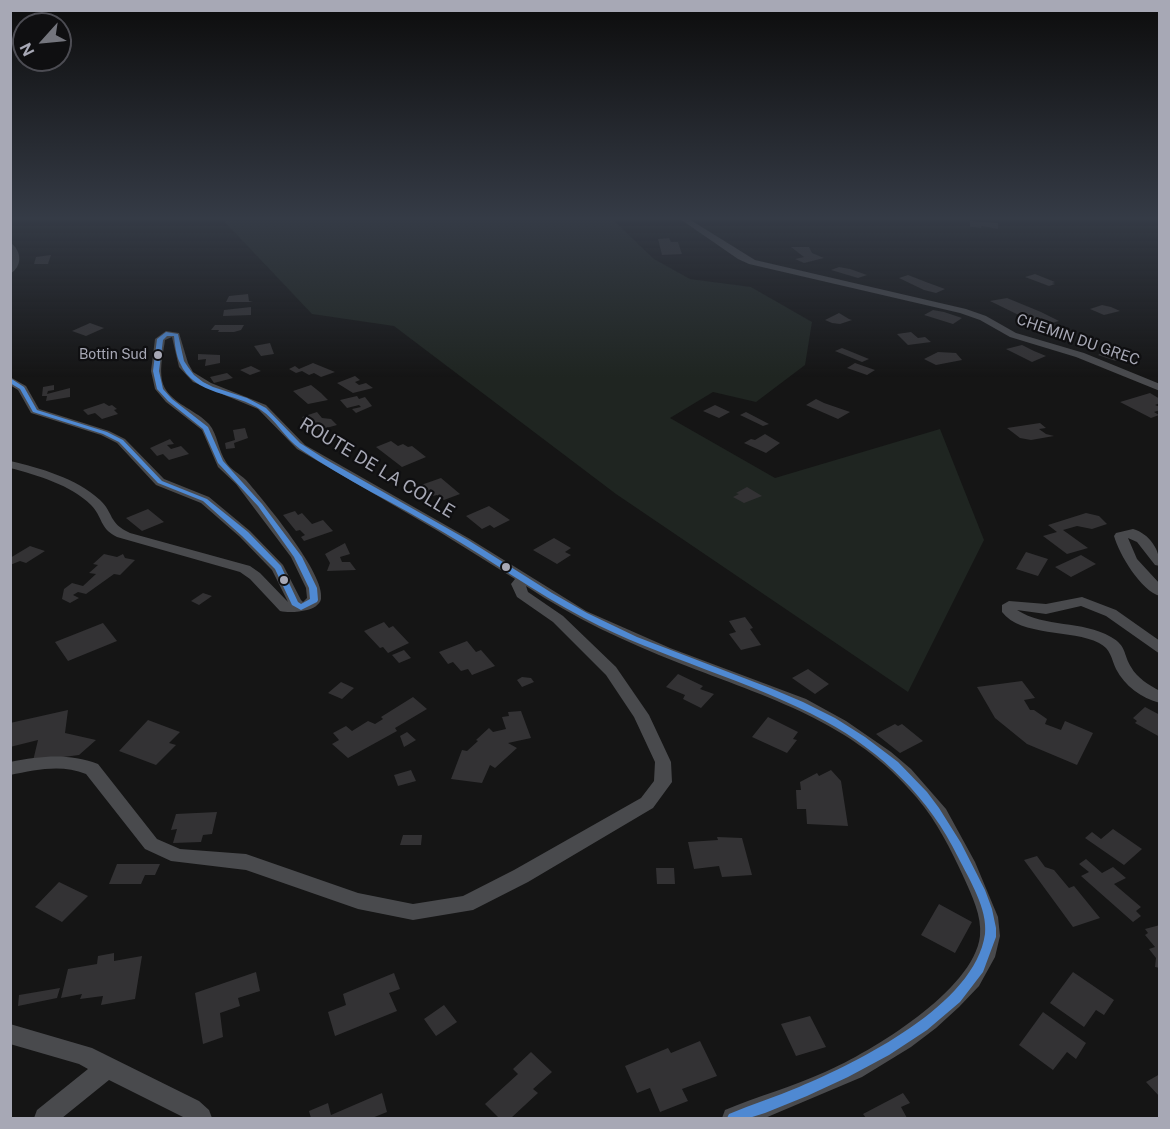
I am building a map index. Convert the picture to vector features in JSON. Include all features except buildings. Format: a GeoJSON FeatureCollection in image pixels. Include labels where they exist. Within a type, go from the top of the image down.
{"type":"FeatureCollection","features":[{"type":"Feature","properties":{"kind":"street","name":"CHEMIN DU GREC"},"geometry":{"type":"LineString","coordinates":[[789,272],[963,311],[982,318],[1000,330],[1080,355],[1160,388]]}},
{"type":"Feature","properties":{"kind":"street","name":"ROUTE DE LA COLLE"},"geometry":{"type":"LineString","coordinates":[[301,607],[314,600],[314,587],[283,535],[239,480],[221,464],[207,430],[165,395],[160,388],[157,374],[159,339],[162,335],[170,333],[176,335],[184,367],[200,381],[261,407],[271,415],[288,438],[301,447],[524,578]]}},
{"type":"Feature","properties":{"kind":"street"},"geometry":{"type":"LineString","coordinates":[[10,380],[22,388],[29,403],[36,411],[105,433],[121,441],[160,482],[205,500],[245,534],[278,568],[290,595],[301,607]]}},
{"type":"Feature","properties":{"kind":"street"},"geometry":{"type":"LineString","coordinates":[[10,464],[56,480],[94,500],[109,526],[120,533],[135,540],[245,569],[255,576],[285,608],[301,607]]}},
{"type":"Feature","properties":{"kind":"street"},"geometry":{"type":"LineString","coordinates":[[1160,562],[1142,539],[1133,533],[1120,536],[1123,549],[1160,592]]}},
{"type":"Feature","properties":{"kind":"street"},"geometry":{"type":"LineString","coordinates":[[10,769],[52,761],[80,763],[92,770],[151,844],[178,856],[246,862],[358,901],[413,912],[466,904],[521,876],[647,803],[663,782],[663,762],[641,715],[611,671],[558,619],[522,594],[518,584],[524,578],[579,613],[619,632],[813,709],[846,728],[883,755],[932,802],[954,833],[987,910],[990,938],[983,963],[943,1011],[888,1048],[838,1077],[790,1099],[733,1119]]}},
{"type":"Feature","properties":{"kind":"street"},"geometry":{"type":"LineString","coordinates":[[1160,649],[1111,613],[1082,601],[1046,609],[1009,605],[1010,612],[1025,620],[1042,626],[1102,638],[1118,650],[1119,661],[1130,681],[1160,698]]}},
{"type":"Feature","properties":{"kind":"street"},"geometry":{"type":"LineString","coordinates":[[10,1034],[84,1055],[191,1109],[201,1119]]}},
{"type":"Feature","properties":{"kind":"street"},"geometry":{"type":"LineString","coordinates":[[45,1119],[107,1068]]}},
{"type":"Feature","properties":{"kind":"shaded area"},"geometry":{"type":"Polygon","coordinates":[[[272,272],[677,272],[690,279],[751,287],[812,322],[805,365],[756,402],[713,392],[670,418],[775,478],[940,429],[984,540],[908,692],[616,494],[394,326],[312,314],[272,272]]]}},
{"type":"Feature","properties":{"kind":"transit line"},"geometry":{"type":"LineString","coordinates":[[10,380],[22,388],[35,411],[105,433],[121,441],[160,482],[205,500],[245,534],[278,568],[295,603],[301,607],[314,600],[313,588],[298,557],[260,505],[220,462],[206,428],[170,400],[160,389],[156,371],[160,339],[166,334],[176,335],[181,361],[192,377],[211,388],[264,409],[297,444],[323,460],[465,542],[584,615],[634,638],[767,690],[832,720],[879,751],[909,779],[947,828],[983,900],[989,918],[990,937],[979,968],[955,998],[923,1026],[885,1051],[802,1092],[733,1118]]}},
{"type":"Feature","properties":{"kind":"place","name":"Bottin Sud"},"geometry":{"type":"Point","coordinates":[158,355]}}]}
